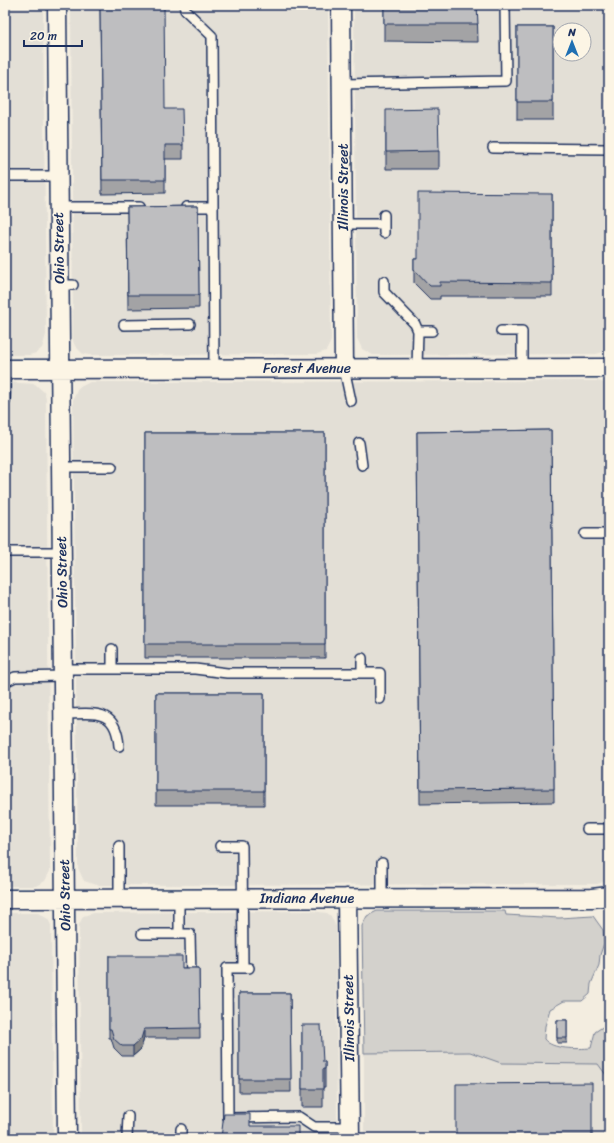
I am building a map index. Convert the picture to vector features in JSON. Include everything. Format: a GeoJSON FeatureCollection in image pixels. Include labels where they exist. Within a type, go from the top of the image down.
{"type":"FeatureCollection","features":[{"type":"Feature","properties":{"kind":"street","name":"Ohio Street"},"geometry":{"type":"LineString","coordinates":[[57,5],[58,207],[66,285],[60,369],[67,1138]]}},
{"type":"Feature","properties":{"kind":"street","name":"Illinois Street"},"geometry":{"type":"LineString","coordinates":[[341,5],[344,368]]}},
{"type":"Feature","properties":{"kind":"street","name":"Forest Avenue"},"geometry":{"type":"LineString","coordinates":[[6,369],[609,368]]}},
{"type":"Feature","properties":{"kind":"street","name":"Indiana Avenue"},"geometry":{"type":"LineString","coordinates":[[5,899],[592,898],[609,896]]}},
{"type":"Feature","properties":{"kind":"street","name":"Illinois Street"},"geometry":{"type":"LineString","coordinates":[[347,898],[350,1133]]}},
{"type":"Feature","properties":{"kind":"lane"},"geometry":{"type":"LineString","coordinates":[[185,5],[185,10],[212,36],[214,368]]}},
{"type":"Feature","properties":{"kind":"lane"},"geometry":{"type":"LineString","coordinates":[[342,84],[506,81],[505,5]]}},
{"type":"Feature","properties":{"kind":"lane"},"geometry":{"type":"LineString","coordinates":[[493,148],[609,148]]}},
{"type":"Feature","properties":{"kind":"lane"},"geometry":{"type":"LineString","coordinates":[[5,176],[58,176]]}},
{"type":"Feature","properties":{"kind":"lane"},"geometry":{"type":"LineString","coordinates":[[58,207],[150,207]]}},
{"type":"Feature","properties":{"kind":"lane"},"geometry":{"type":"LineString","coordinates":[[174,207],[213,207]]}},
{"type":"Feature","properties":{"kind":"lane"},"geometry":{"type":"LineString","coordinates":[[343,224],[384,224]]}},
{"type":"Feature","properties":{"kind":"lane"},"geometry":{"type":"LineString","coordinates":[[384,281],[384,292],[415,324],[418,331],[417,368]]}},
{"type":"Feature","properties":{"kind":"lane"},"geometry":{"type":"LineString","coordinates":[[124,325],[190,324]]}},
{"type":"Feature","properties":{"kind":"lane"},"geometry":{"type":"LineString","coordinates":[[418,331],[432,331]]}},
{"type":"Feature","properties":{"kind":"lane"},"geometry":{"type":"LineString","coordinates":[[501,331],[522,331],[522,368]]}},
{"type":"Feature","properties":{"kind":"lane"},"geometry":{"type":"LineString","coordinates":[[344,368],[351,401]]}},
{"type":"Feature","properties":{"kind":"lane"},"geometry":{"type":"LineString","coordinates":[[5,401],[6,369]]}},
{"type":"Feature","properties":{"kind":"lane"},"geometry":{"type":"LineString","coordinates":[[359,443],[362,465]]}},
{"type":"Feature","properties":{"kind":"lane"},"geometry":{"type":"LineString","coordinates":[[61,467],[112,467]]}},
{"type":"Feature","properties":{"kind":"lane"},"geometry":{"type":"LineString","coordinates":[[585,534],[609,534]]}},
{"type":"Feature","properties":{"kind":"lane"},"geometry":{"type":"LineString","coordinates":[[5,552],[62,552]]}},
{"type":"Feature","properties":{"kind":"lane"},"geometry":{"type":"LineString","coordinates":[[112,649],[112,669]]}},
{"type":"Feature","properties":{"kind":"lane"},"geometry":{"type":"LineString","coordinates":[[362,658],[362,674]]}},
{"type":"Feature","properties":{"kind":"lane"},"geometry":{"type":"LineString","coordinates":[[5,682],[15,677],[112,669],[195,669],[227,674],[380,674],[380,699]]}},
{"type":"Feature","properties":{"kind":"lane"},"geometry":{"type":"LineString","coordinates":[[63,714],[94,714],[106,717],[114,723],[118,734],[119,746]]}},
{"type":"Feature","properties":{"kind":"lane"},"geometry":{"type":"LineString","coordinates":[[587,829],[609,829]]}},
{"type":"Feature","properties":{"kind":"lane"},"geometry":{"type":"LineString","coordinates":[[119,846],[119,899]]}},
{"type":"Feature","properties":{"kind":"lane"},"geometry":{"type":"LineString","coordinates":[[220,846],[242,846],[242,898],[246,968],[227,968],[228,1118],[299,1117],[314,1128],[350,1133]]}},
{"type":"Feature","properties":{"kind":"lane"},"geometry":{"type":"LineString","coordinates":[[382,863],[382,898]]}},
{"type":"Feature","properties":{"kind":"lane"},"geometry":{"type":"LineString","coordinates":[[179,898],[179,934]]}},
{"type":"Feature","properties":{"kind":"lane"},"geometry":{"type":"LineString","coordinates":[[142,934],[190,934],[191,978]]}},
{"type":"Feature","properties":{"kind":"lane"},"geometry":{"type":"LineString","coordinates":[[127,1138],[128,1116]]}},
{"type":"Feature","properties":{"kind":"shaded area"},"geometry":{"type":"Polygon","coordinates":[[[5,5],[43,5],[46,335],[42,348],[36,353],[29,355],[5,355],[5,5]]]}},
{"type":"Feature","properties":{"kind":"shaded area"},"geometry":{"type":"Polygon","coordinates":[[[71,5],[328,5],[331,341],[326,351],[317,354],[89,355],[83,354],[75,346],[73,341],[71,5]]]}},
{"type":"Feature","properties":{"kind":"shaded area"},"geometry":{"type":"Polygon","coordinates":[[[354,5],[609,5],[609,349],[596,354],[373,355],[362,349],[357,338],[354,5]]]}},
{"type":"Feature","properties":{"kind":"shaded area"},"geometry":{"type":"Polygon","coordinates":[[[597,381],[609,384],[609,880],[597,884],[97,885],[84,881],[78,868],[73,400],[78,388],[90,382],[597,381]]]}},
{"type":"Feature","properties":{"kind":"shaded area"},"geometry":{"type":"Polygon","coordinates":[[[5,382],[35,384],[45,393],[46,400],[50,871],[45,881],[36,886],[5,886],[5,382]]]}},
{"type":"Feature","properties":{"kind":"shaded area"},"geometry":{"type":"Polygon","coordinates":[[[312,911],[327,913],[331,916],[336,927],[337,1138],[81,1138],[79,925],[83,916],[94,913],[312,911]]]}},
{"type":"Feature","properties":{"kind":"shaded area"},"geometry":{"type":"Polygon","coordinates":[[[377,911],[505,911],[506,915],[559,918],[593,916],[603,930],[604,943],[600,955],[599,965],[591,984],[590,994],[582,1001],[564,1001],[550,1009],[545,1026],[544,1039],[548,1043],[559,1047],[591,1048],[595,1032],[604,1026],[609,1016],[609,1079],[598,1064],[501,1063],[470,1052],[364,1053],[362,926],[367,916],[377,911]]]}},
{"type":"Feature","properties":{"kind":"shaded area"},"geometry":{"type":"Polygon","coordinates":[[[5,913],[38,913],[48,919],[51,925],[53,1138],[5,1138],[5,913]]]}},
{"type":"Feature","properties":{"kind":"shaded area"},"geometry":{"type":"Polygon","coordinates":[[[609,1051],[609,1138],[364,1138],[364,1053],[609,1051]]]}},
{"type":"Feature","properties":{"kind":"building"},"geometry":{"type":"Polygon","coordinates":[[[100,5],[164,5],[165,109],[182,109],[183,145],[165,145],[165,180],[102,180],[100,5]]]}},
{"type":"Feature","properties":{"kind":"building"},"geometry":{"type":"Polygon","coordinates":[[[384,5],[477,5],[478,24],[384,24],[384,5]]]}},
{"type":"Feature","properties":{"kind":"building"},"geometry":{"type":"Polygon","coordinates":[[[517,27],[552,27],[553,102],[517,102],[517,27]]]}},
{"type":"Feature","properties":{"kind":"building"},"geometry":{"type":"Polygon","coordinates":[[[438,109],[439,151],[386,152],[386,110],[438,109]]]}},
{"type":"Feature","properties":{"kind":"building"},"geometry":{"type":"Polygon","coordinates":[[[418,193],[552,194],[552,283],[440,282],[440,286],[430,286],[414,269],[414,259],[418,259],[418,193]]]}},
{"type":"Feature","properties":{"kind":"building"},"geometry":{"type":"Polygon","coordinates":[[[198,206],[199,295],[128,295],[127,207],[198,206]]]}},
{"type":"Feature","properties":{"kind":"building"},"geometry":{"type":"Polygon","coordinates":[[[551,430],[554,789],[420,790],[417,432],[551,430]]]}},
{"type":"Feature","properties":{"kind":"building"},"geometry":{"type":"Polygon","coordinates":[[[145,433],[325,433],[325,644],[145,644],[145,433]]]}},
{"type":"Feature","properties":{"kind":"building"},"geometry":{"type":"Polygon","coordinates":[[[156,693],[264,693],[264,791],[156,791],[156,693]]]}},
{"type":"Feature","properties":{"kind":"building"},"geometry":{"type":"Polygon","coordinates":[[[109,956],[182,956],[182,968],[199,968],[200,1028],[144,1029],[141,1039],[133,1046],[122,1046],[114,1039],[111,1029],[109,1029],[109,956]]]}},
{"type":"Feature","properties":{"kind":"building"},"geometry":{"type":"Polygon","coordinates":[[[239,993],[290,993],[291,1079],[239,1079],[239,993]]]}},
{"type":"Feature","properties":{"kind":"building"},"geometry":{"type":"Polygon","coordinates":[[[557,1020],[567,1020],[567,1038],[557,1038],[557,1020]]]}},
{"type":"Feature","properties":{"kind":"building"},"geometry":{"type":"Polygon","coordinates":[[[302,1025],[321,1025],[323,1062],[325,1062],[325,1069],[323,1069],[323,1089],[302,1089],[302,1025]]]}},
{"type":"Feature","properties":{"kind":"building"},"geometry":{"type":"Polygon","coordinates":[[[592,1083],[592,1138],[456,1138],[456,1084],[592,1083]]]}},
{"type":"Feature","properties":{"kind":"building"},"geometry":{"type":"Polygon","coordinates":[[[224,1114],[250,1114],[250,1126],[298,1126],[298,1138],[221,1138],[224,1114]]]}}]}
